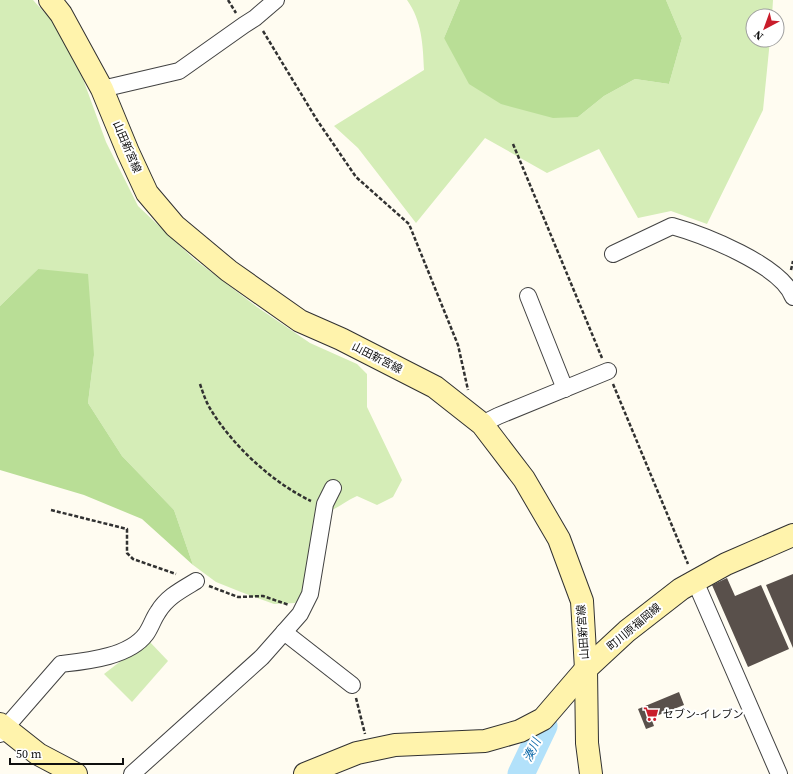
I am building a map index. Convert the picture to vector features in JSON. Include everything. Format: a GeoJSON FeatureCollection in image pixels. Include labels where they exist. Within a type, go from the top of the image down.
{"type":"FeatureCollection","features":[{"type":"Feature","properties":{"kind":"main road","name":"山田新宮線"},"geometry":{"type":"LineString","coordinates":[[50,0],[61,14],[102,89],[147,193],[175,226],[229,271],[300,321],[341,339],[435,387],[482,424],[524,480],[559,539],[582,600],[586,669],[587,743],[591,774]]}},
{"type":"Feature","properties":{"kind":"main road","name":"町川原福岡線"},"geometry":{"type":"LineString","coordinates":[[304,774],[357,753],[395,745],[485,741],[520,731],[543,719],[586,669],[627,631],[680,589],[726,564],[793,535]]}},
{"type":"Feature","properties":{"kind":"main road"},"geometry":{"type":"LineString","coordinates":[[1,728],[38,754],[76,774]]}},
{"type":"Feature","properties":{"kind":"street"},"geometry":{"type":"LineString","coordinates":[[102,89],[179,71],[244,24],[255,18],[276,0]]}},
{"type":"Feature","properties":{"kind":"street"},"geometry":{"type":"LineString","coordinates":[[614,254],[672,226],[696,232],[755,260],[790,288],[793,297]]}},
{"type":"Feature","properties":{"kind":"street"},"geometry":{"type":"LineString","coordinates":[[528,296],[565,389]]}},
{"type":"Feature","properties":{"kind":"street"},"geometry":{"type":"LineString","coordinates":[[482,424],[498,416],[608,372]]}},
{"type":"Feature","properties":{"kind":"street"},"geometry":{"type":"LineString","coordinates":[[132,774],[262,657],[302,610],[310,594],[324,508],[333,488]]}},
{"type":"Feature","properties":{"kind":"street"},"geometry":{"type":"LineString","coordinates":[[1,728],[61,664],[89,661],[126,650],[146,634],[158,612],[169,597],[196,581]]}},
{"type":"Feature","properties":{"kind":"street"},"geometry":{"type":"LineString","coordinates":[[696,581],[779,774]]}},
{"type":"Feature","properties":{"kind":"street"},"geometry":{"type":"LineString","coordinates":[[284,632],[352,685]]}},
{"type":"Feature","properties":{"kind":"path"},"geometry":{"type":"LineString","coordinates":[[255,18],[317,120],[356,176],[409,224],[458,345],[468,392],[462,408]]}},
{"type":"Feature","properties":{"kind":"path"},"geometry":{"type":"LineString","coordinates":[[200,384],[210,408],[218,421],[247,455],[276,480],[300,496],[324,508]]}},
{"type":"Feature","properties":{"kind":"path"},"geometry":{"type":"LineString","coordinates":[[51,510],[127,529],[127,553],[133,559],[238,597],[263,596],[302,610]]}},
{"type":"Feature","properties":{"kind":"path"},"geometry":{"type":"LineString","coordinates":[[352,685],[370,750]]}},
{"type":"Feature","properties":{"kind":"green space"},"geometry":{"type":"Polygon","coordinates":[[[0,0],[33,0],[54,23],[83,79],[106,142],[138,206],[194,259],[257,307],[310,343],[357,364],[367,374],[367,407],[402,480],[393,497],[377,505],[357,496],[333,510],[324,513],[306,588],[295,603],[274,604],[241,592],[216,582],[193,565],[174,510],[122,456],[88,403],[94,355],[38,269],[0,306],[0,0]]]}},
{"type":"Feature","properties":{"kind":"green space"},"geometry":{"type":"Polygon","coordinates":[[[407,0],[460,0],[444,38],[578,117],[604,96],[635,79],[669,84],[682,38],[666,0],[773,0],[772,8],[745,8],[745,48],[769,48],[763,110],[707,224],[671,211],[638,218],[599,149],[547,173],[485,138],[416,223],[358,148],[334,126],[424,70],[421,34],[412,8],[407,0]]]}},
{"type":"Feature","properties":{"kind":"green space"},"geometry":{"type":"Polygon","coordinates":[[[460,0],[666,0],[682,38],[669,84],[635,79],[604,96],[578,117],[553,118],[501,104],[469,84],[444,38],[460,0]]]}},
{"type":"Feature","properties":{"kind":"green space"},"geometry":{"type":"Polygon","coordinates":[[[38,269],[88,274],[94,355],[88,403],[122,456],[174,510],[193,565],[142,519],[84,495],[0,470],[0,306],[38,269]]]}},
{"type":"Feature","properties":{"kind":"green space"},"geometry":{"type":"Polygon","coordinates":[[[148,640],[168,661],[132,702],[104,674],[148,640]]]}},
{"type":"Feature","properties":{"kind":"building"},"geometry":{"type":"Polygon","coordinates":[[[793,574],[793,648],[766,585],[793,574]]]}},
{"type":"Feature","properties":{"kind":"building"},"geometry":{"type":"Polygon","coordinates":[[[727,578],[735,596],[761,585],[789,649],[748,667],[712,585],[727,578]]]}},
{"type":"Feature","properties":{"kind":"building","name":"セブン-イレブン"},"geometry":{"type":"Polygon","coordinates":[[[679,692],[684,705],[651,718],[654,726],[646,729],[638,709],[679,692]]]}},
{"type":"Feature","properties":{"kind":"waterway","name":"湊川"},"geometry":{"type":"LineString","coordinates":[[521,774],[544,726]]}},
{"type":"Feature","properties":{"kind":"place","name":"セブン-イレブン"},"geometry":{"type":"Point","coordinates":[651,714]}}]}
